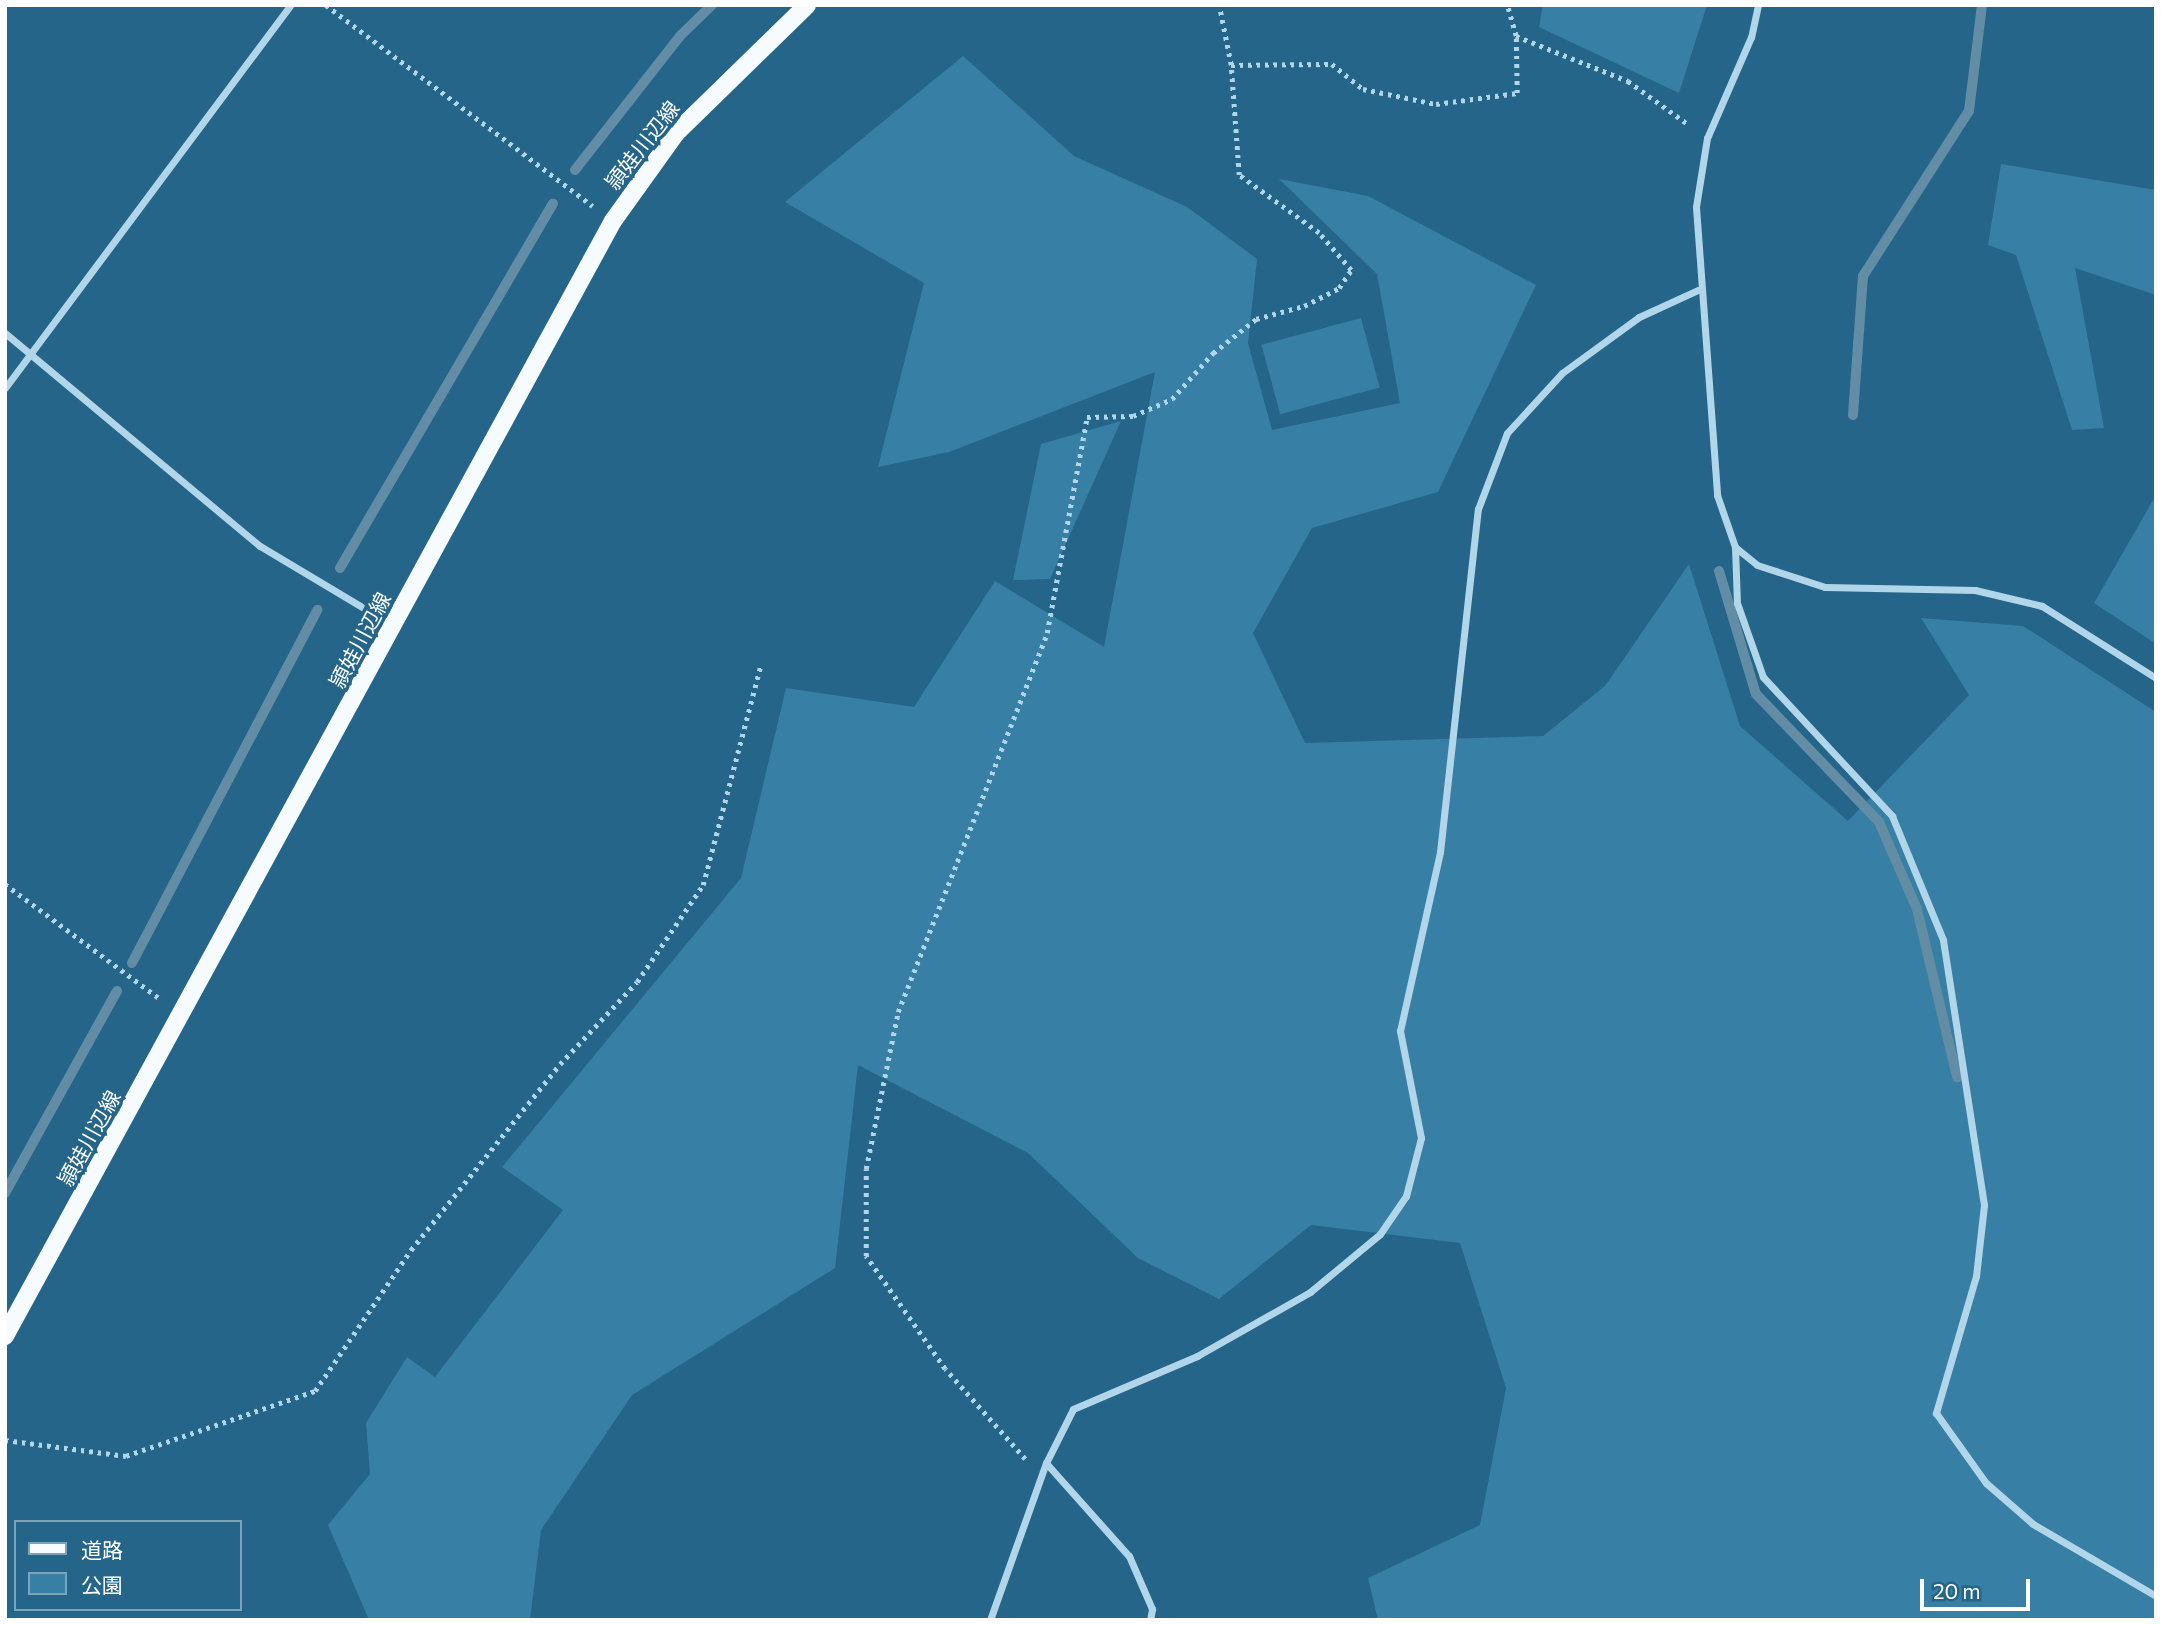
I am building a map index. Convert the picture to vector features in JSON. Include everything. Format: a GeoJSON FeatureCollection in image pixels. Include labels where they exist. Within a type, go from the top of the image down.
{"type":"FeatureCollection","features":[{"type":"Feature","properties":{"kind":"main road","name":"頴娃川辺線"},"geometry":{"type":"LineString","coordinates":[[5,1336],[613,221],[676,133],[807,5]]}},
{"type":"Feature","properties":{"kind":"street"},"geometry":{"type":"LineString","coordinates":[[5,388],[290,5]]}},
{"type":"Feature","properties":{"kind":"street"},"geometry":{"type":"LineString","coordinates":[[1758,5],[1751,37],[1707,138],[1696,207],[1698,290],[1717,495],[1735,547],[1737,603],[1763,677],[1892,816],[1943,940],[1984,1205],[1976,1276],[1936,1413],[1986,1483],[2033,1524],[2156,1597]]}},
{"type":"Feature","properties":{"kind":"street"},"geometry":{"type":"LineString","coordinates":[[990,1620],[1046,1462],[1073,1409],[1196,1356],[1310,1292],[1380,1234],[1406,1196],[1421,1138],[1400,1031],[1440,852],[1478,509],[1507,433],[1562,373],[1639,317],[1698,290]]}},
{"type":"Feature","properties":{"kind":"street"},"geometry":{"type":"LineString","coordinates":[[5,332],[260,546],[393,625]]}},
{"type":"Feature","properties":{"kind":"street"},"geometry":{"type":"LineString","coordinates":[[1735,547],[1757,565],[1825,587],[1975,590],[2042,606],[2156,678]]}},
{"type":"Feature","properties":{"kind":"street"},"geometry":{"type":"LineString","coordinates":[[1046,1462],[1129,1556],[1150,1620]]}},
{"type":"Feature","properties":{"kind":"path"},"geometry":{"type":"LineString","coordinates":[[326,5],[613,221]]}},
{"type":"Feature","properties":{"kind":"path"},"geometry":{"type":"LineString","coordinates":[[1046,1462],[1018,1458],[866,1256],[866,1169],[898,1012],[1047,633],[1087,417],[1133,416],[1172,399],[1213,352],[1256,319],[1304,306],[1339,288],[1351,270],[1319,233],[1239,175],[1231,65],[1219,5]]}},
{"type":"Feature","properties":{"kind":"path"},"geometry":{"type":"LineString","coordinates":[[1231,65],[1332,64],[1363,89],[1436,104],[1517,93],[1516,36],[1507,5]]}},
{"type":"Feature","properties":{"kind":"path"},"geometry":{"type":"LineString","coordinates":[[1516,36],[1628,81],[1707,138]]}},
{"type":"Feature","properties":{"kind":"path"},"geometry":{"type":"LineString","coordinates":[[5,1440],[127,1456],[315,1391],[411,1250],[560,1064],[637,982],[703,885],[761,664]]}},
{"type":"Feature","properties":{"kind":"path"},"geometry":{"type":"LineString","coordinates":[[5,884],[182,1015]]}},
{"type":"Feature","properties":{"kind":"green space"},"geometry":{"type":"Polygon","coordinates":[[[1543,5],[1707,5],[1679,93],[1539,27],[1543,5]]]}},
{"type":"Feature","properties":{"kind":"green space"},"geometry":{"type":"Polygon","coordinates":[[[963,56],[1074,156],[1187,207],[1257,259],[1248,343],[1272,430],[1400,403],[1377,274],[1279,179],[1368,196],[1536,285],[1438,492],[1312,528],[1253,633],[1305,743],[1543,736],[1605,686],[1689,564],[1740,726],[1848,821],[1969,695],[1921,618],[2023,626],[2156,712],[2156,1620],[1378,1620],[1368,1578],[1480,1525],[1506,1388],[1460,1243],[1311,1225],[1219,1299],[1138,1258],[1028,1153],[858,1065],[835,1268],[632,1395],[541,1530],[530,1620],[369,1620],[328,1525],[370,1474],[366,1423],[407,1357],[435,1377],[563,1210],[502,1167],[741,878],[786,688],[914,707],[995,581],[1104,647],[1155,372],[949,452],[878,467],[924,283],[785,202],[963,56]]]}},
{"type":"Feature","properties":{"kind":"green space"},"geometry":{"type":"Polygon","coordinates":[[[2001,164],[2156,190],[2156,295],[2075,268],[2104,428],[2072,430],[2016,255],[1988,245],[2001,164]]]}},
{"type":"Feature","properties":{"kind":"green space"},"geometry":{"type":"Polygon","coordinates":[[[1361,318],[1380,388],[1280,414],[1262,345],[1361,318]]]}},
{"type":"Feature","properties":{"kind":"green space"},"geometry":{"type":"Polygon","coordinates":[[[1121,421],[1050,579],[1013,580],[1041,444],[1121,421]]]}},
{"type":"Feature","properties":{"kind":"green space"},"geometry":{"type":"Polygon","coordinates":[[[2156,495],[2156,644],[2094,603],[2156,495]]]}},
{"type":"Feature","properties":{"kind":"waterway"},"geometry":{"type":"LineString","coordinates":[[575,170],[680,36],[712,5]]}},
{"type":"Feature","properties":{"kind":"waterway"},"geometry":{"type":"LineString","coordinates":[[1853,415],[1863,276],[1969,111],[1982,5]]}},
{"type":"Feature","properties":{"kind":"waterway"},"geometry":{"type":"LineString","coordinates":[[340,568],[553,204]]}},
{"type":"Feature","properties":{"kind":"waterway"},"geometry":{"type":"LineString","coordinates":[[1719,571],[1756,694],[1879,822],[1917,909],[1957,1077]]}},
{"type":"Feature","properties":{"kind":"waterway"},"geometry":{"type":"LineString","coordinates":[[132,963],[317,610]]}},
{"type":"Feature","properties":{"kind":"waterway"},"geometry":{"type":"LineString","coordinates":[[5,1193],[117,991]]}}]}
